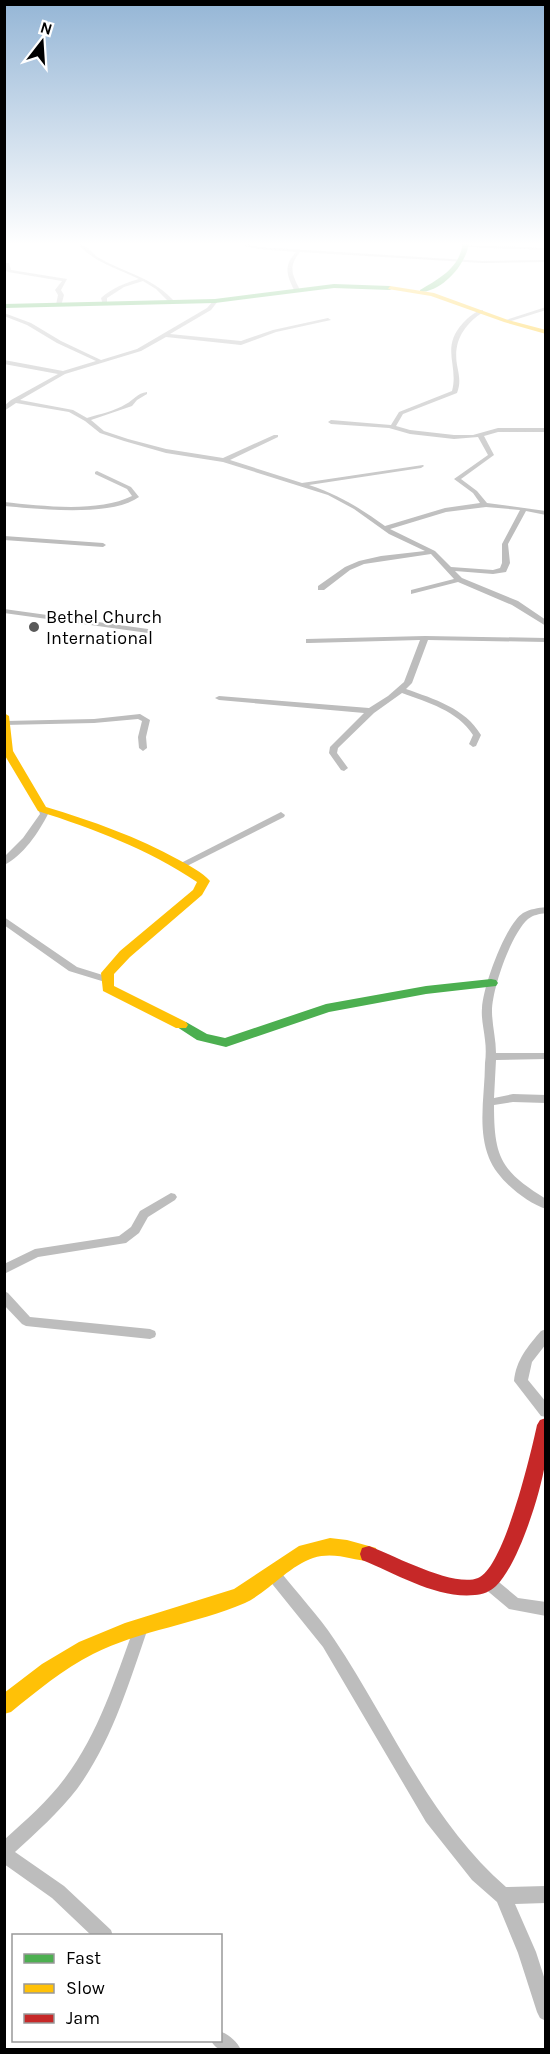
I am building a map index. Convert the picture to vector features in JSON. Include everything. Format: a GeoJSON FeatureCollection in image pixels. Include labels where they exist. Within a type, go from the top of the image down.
{"type":"FeatureCollection","features":[{"type":"Feature","properties":{"kind":"street"},"geometry":{"type":"LineString","coordinates":[[52,338],[100,361]]}},
{"type":"Feature","properties":{"kind":"street"},"geometry":{"type":"LineString","coordinates":[[7,405],[63,373],[130,354],[159,338]]}},
{"type":"Feature","properties":{"kind":"street"},"geometry":{"type":"LineString","coordinates":[[198,338],[241,343],[256,338]]}},
{"type":"Feature","properties":{"kind":"street"},"geometry":{"type":"LineString","coordinates":[[393,427],[401,413],[455,392],[458,380],[453,354],[458,338]]}},
{"type":"Feature","properties":{"kind":"street"},"geometry":{"type":"LineString","coordinates":[[4,362],[63,373]]}},
{"type":"Feature","properties":{"kind":"street"},"geometry":{"type":"LineString","coordinates":[[87,420],[130,405],[145,393]]}},
{"type":"Feature","properties":{"kind":"street"},"geometry":{"type":"LineString","coordinates":[[7,405],[71,411],[102,432],[149,447],[224,460],[330,494],[385,528],[433,552],[459,580],[515,603],[546,624]]}},
{"type":"Feature","properties":{"kind":"street"},"geometry":{"type":"LineString","coordinates":[[331,422],[393,427],[410,432],[465,438],[498,430],[546,430]]}},
{"type":"Feature","properties":{"kind":"street"},"geometry":{"type":"LineString","coordinates":[[480,435],[491,455],[457,479],[475,492],[485,505]]}},
{"type":"Feature","properties":{"kind":"street"},"geometry":{"type":"LineString","coordinates":[[224,460],[276,436]]}},
{"type":"Feature","properties":{"kind":"street"},"geometry":{"type":"LineString","coordinates":[[302,485],[421,466]]}},
{"type":"Feature","properties":{"kind":"street"},"geometry":{"type":"LineString","coordinates":[[4,504],[81,507],[129,502],[136,497],[129,488],[97,473]]}},
{"type":"Feature","properties":{"kind":"street"},"geometry":{"type":"LineString","coordinates":[[385,528],[440,511],[485,505],[546,513]]}},
{"type":"Feature","properties":{"kind":"street"},"geometry":{"type":"LineString","coordinates":[[450,569],[493,572],[503,570],[506,563],[505,544],[524,509]]}},
{"type":"Feature","properties":{"kind":"street"},"geometry":{"type":"LineString","coordinates":[[4,538],[103,545]]}},
{"type":"Feature","properties":{"kind":"street"},"geometry":{"type":"LineString","coordinates":[[321,588],[332,582],[341,572],[364,562],[433,552]]}},
{"type":"Feature","properties":{"kind":"street"},"geometry":{"type":"LineString","coordinates":[[414,592],[459,580]]}},
{"type":"Feature","properties":{"kind":"street"},"geometry":{"type":"LineString","coordinates":[[4,611],[148,631]]}},
{"type":"Feature","properties":{"kind":"street"},"geometry":{"type":"LineString","coordinates":[[309,641],[425,638],[546,640]]}},
{"type":"Feature","properties":{"kind":"street"},"geometry":{"type":"LineString","coordinates":[[344,768],[333,753],[334,747],[371,711],[408,683],[425,638]]}},
{"type":"Feature","properties":{"kind":"street"},"geometry":{"type":"LineString","coordinates":[[401,690],[427,699],[473,726],[477,735],[473,744]]}},
{"type":"Feature","properties":{"kind":"street"},"geometry":{"type":"LineString","coordinates":[[219,698],[371,711]]}},
{"type":"Feature","properties":{"kind":"street"},"geometry":{"type":"LineString","coordinates":[[4,862],[25,842],[44,814],[8,751],[5,741],[5,720],[86,721],[140,716],[146,720],[142,737],[144,748]]}},
{"type":"Feature","properties":{"kind":"street"},"geometry":{"type":"LineString","coordinates":[[42,809],[111,832],[182,865],[204,881],[204,885],[124,954],[107,973],[105,979],[108,988],[121,996],[211,1041],[226,1043],[326,1008],[426,990],[491,983]]}},
{"type":"Feature","properties":{"kind":"street"},"geometry":{"type":"LineString","coordinates":[[182,865],[281,815]]}},
{"type":"Feature","properties":{"kind":"street"},"geometry":{"type":"LineString","coordinates":[[546,910],[525,916],[506,947],[491,983],[486,1006],[491,1045],[488,1103],[494,1157],[500,1171],[517,1186],[546,1205]]}},
{"type":"Feature","properties":{"kind":"street"},"geometry":{"type":"LineString","coordinates":[[4,920],[73,969],[105,979]]}},
{"type":"Feature","properties":{"kind":"street"},"geometry":{"type":"LineString","coordinates":[[490,1058],[546,1056]]}},
{"type":"Feature","properties":{"kind":"street"},"geometry":{"type":"LineString","coordinates":[[488,1103],[513,1098],[546,1099]]}},
{"type":"Feature","properties":{"kind":"street"},"geometry":{"type":"LineString","coordinates":[[4,1270],[35,1253],[122,1240],[135,1230],[144,1214],[171,1197]]}},
{"type":"Feature","properties":{"kind":"street"},"geometry":{"type":"LineString","coordinates":[[4,1296],[26,1321],[150,1334]]}},
{"type":"Feature","properties":{"kind":"street"},"geometry":{"type":"LineString","coordinates":[[546,1334],[527,1355],[521,1381],[546,1412]]}},
{"type":"Feature","properties":{"kind":"street"},"geometry":{"type":"LineString","coordinates":[[4,1705],[59,1663],[98,1642],[244,1594],[274,1575],[299,1554],[315,1548],[333,1545],[357,1550],[441,1582],[468,1589],[481,1587],[498,1572],[508,1550],[540,1470],[546,1425]]}},
{"type":"Feature","properties":{"kind":"street"},"geometry":{"type":"LineString","coordinates":[[274,1575],[328,1642],[432,1816],[478,1874],[503,1896],[527,1952],[546,2012]]}},
{"type":"Feature","properties":{"kind":"street"},"geometry":{"type":"LineString","coordinates":[[489,1582],[514,1604],[546,1610]]}},
{"type":"Feature","properties":{"kind":"street"},"geometry":{"type":"LineString","coordinates":[[104,1934],[58,1892],[4,1853],[43,1817],[73,1781],[97,1741],[141,1628]]}},
{"type":"Feature","properties":{"kind":"street"},"geometry":{"type":"LineString","coordinates":[[503,1896],[546,1894]]}},
{"type":"Feature","properties":{"kind":"traffic: fast"},"geometry":{"type":"LineString","coordinates":[[181,1025],[202,1037],[226,1043],[326,1008],[426,990],[491,983]]}},
{"type":"Feature","properties":{"kind":"traffic: slow"},"geometry":{"type":"LineString","coordinates":[[4,716],[8,751],[42,809],[126,839],[166,858],[204,881],[198,892],[125,954],[107,973],[108,988],[181,1025]]}},
{"type":"Feature","properties":{"kind":"traffic: slow"},"geometry":{"type":"LineString","coordinates":[[4,1705],[49,1670],[86,1648],[125,1632],[240,1596],[306,1552],[330,1546],[369,1554]]}},
{"type":"Feature","properties":{"kind":"traffic: jam"},"geometry":{"type":"LineString","coordinates":[[369,1554],[434,1581],[461,1587],[474,1587],[487,1583],[499,1568],[516,1531],[546,1425]]}},
{"type":"Feature","properties":{"kind":"place","name":"Bethel Church International"},"geometry":{"type":"Point","coordinates":[34,627]}}]}
